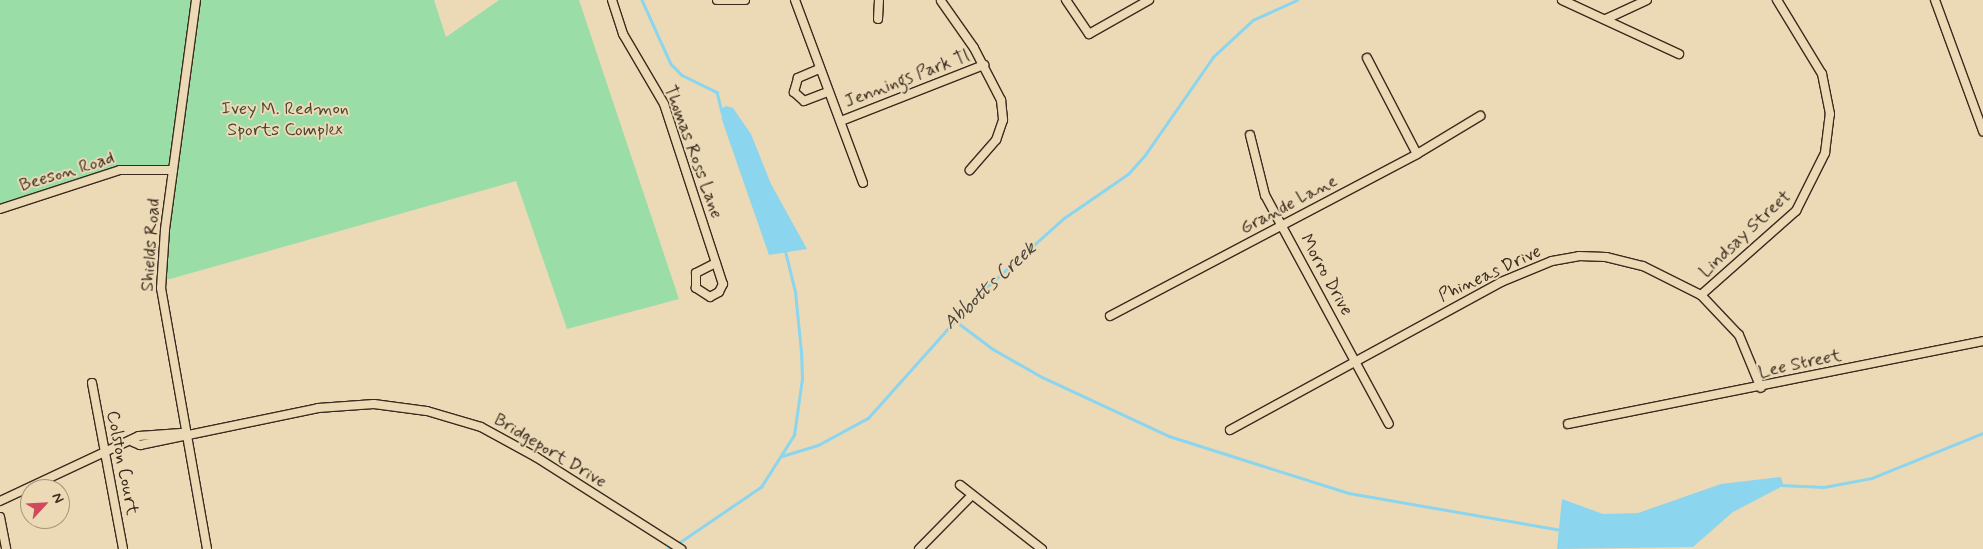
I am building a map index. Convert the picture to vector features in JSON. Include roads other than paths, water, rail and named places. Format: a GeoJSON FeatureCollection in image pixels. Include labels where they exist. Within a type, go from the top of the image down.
{"type":"FeatureCollection","features":[{"type":"Feature","properties":{"kind":"street","name":"Shields Road"},"geometry":{"type":"LineString","coordinates":[[196,0],[173,170],[161,288],[185,433],[207,549]]}},
{"type":"Feature","properties":{"kind":"street","name":"Thomas Ross Lane"},"geometry":{"type":"LineString","coordinates":[[612,0],[623,34],[664,104],[723,284],[719,292],[710,297],[696,288],[696,273],[716,263]]}},
{"type":"Feature","properties":{"kind":"street"},"geometry":{"type":"LineString","coordinates":[[717,0],[745,0]]}},
{"type":"Feature","properties":{"kind":"street"},"geometry":{"type":"LineString","coordinates":[[795,0],[819,69],[863,183]]}},
{"type":"Feature","properties":{"kind":"street"},"geometry":{"type":"LineString","coordinates":[[878,19],[879,0]]}},
{"type":"Feature","properties":{"kind":"street"},"geometry":{"type":"LineString","coordinates":[[1066,0],[1089,34],[1149,0]]}},
{"type":"Feature","properties":{"kind":"street"},"geometry":{"type":"LineString","coordinates":[[1562,0],[1679,54]]}},
{"type":"Feature","properties":{"kind":"street"},"geometry":{"type":"LineString","coordinates":[[1606,19],[1647,0]]}},
{"type":"Feature","properties":{"kind":"street","name":"Lindsay Street"},"geometry":{"type":"LineString","coordinates":[[1701,295],[1796,211],[1825,153],[1830,114],[1822,74],[1777,0]]}},
{"type":"Feature","properties":{"kind":"street"},"geometry":{"type":"LineString","coordinates":[[1934,0],[1983,130]]}},
{"type":"Feature","properties":{"kind":"street"},"geometry":{"type":"LineString","coordinates":[[941,1],[984,65],[1001,100],[1003,120],[996,140],[970,170]]}},
{"type":"Feature","properties":{"kind":"street"},"geometry":{"type":"LineString","coordinates":[[1368,58],[1417,154]]}},
{"type":"Feature","properties":{"kind":"street","name":"Jennings Park Tl"},"geometry":{"type":"LineString","coordinates":[[840,121],[984,65]]}},
{"type":"Feature","properties":{"kind":"street"},"geometry":{"type":"LineString","coordinates":[[819,69],[798,78],[794,92],[804,101],[828,92]]}},
{"type":"Feature","properties":{"kind":"street","name":"Grande Lane"},"geometry":{"type":"LineString","coordinates":[[1110,316],[1282,227],[1417,154],[1480,116]]}},
{"type":"Feature","properties":{"kind":"street","name":"Morro Drive"},"geometry":{"type":"LineString","coordinates":[[1250,135],[1265,195],[1357,360],[1389,424]]}},
{"type":"Feature","properties":{"kind":"street","name":"Beeson Road"},"geometry":{"type":"LineString","coordinates":[[0,209],[120,170],[173,170]]}},
{"type":"Feature","properties":{"kind":"street","name":"Phineas Drive"},"geometry":{"type":"LineString","coordinates":[[1230,430],[1501,282],[1565,258],[1592,256],[1627,261],[1662,274],[1701,295],[1739,335],[1761,388]]}},
{"type":"Feature","properties":{"kind":"street","name":"Lee Street"},"geometry":{"type":"LineString","coordinates":[[1568,424],[1761,388],[1983,341]]}},
{"type":"Feature","properties":{"kind":"street","name":"Colston Court"},"geometry":{"type":"LineString","coordinates":[[92,383],[123,549]]}},
{"type":"Feature","properties":{"kind":"street","name":"Bridgeport Drive"},"geometry":{"type":"LineString","coordinates":[[0,501],[133,442],[140,445],[185,433],[318,408],[374,404],[427,411],[481,427],[536,456],[681,549]]}},
{"type":"Feature","properties":{"kind":"street"},"geometry":{"type":"LineString","coordinates":[[960,485],[971,496],[1042,549]]}},
{"type":"Feature","properties":{"kind":"street"},"geometry":{"type":"LineString","coordinates":[[919,549],[971,496]]}},
{"type":"Feature","properties":{"kind":"street"},"geometry":{"type":"LineString","coordinates":[[0,517],[6,549]]}},
{"type":"Feature","properties":{"kind":"water"},"geometry":{"type":"Polygon","coordinates":[[[726,106],[733,108],[751,134],[771,184],[807,249],[769,255],[722,120],[721,109],[726,106]]]}},
{"type":"Feature","properties":{"kind":"water"},"geometry":{"type":"Polygon","coordinates":[[[1781,477],[1783,484],[1779,488],[1733,512],[1693,547],[1557,549],[1562,499],[1603,514],[1638,513],[1721,484],[1781,477]]]}},
{"type":"Feature","properties":{"kind":"waterway"},"geometry":{"type":"LineString","coordinates":[[642,0],[671,64],[682,75],[717,92],[722,112]]}},
{"type":"Feature","properties":{"kind":"waterway","name":"Abbotts Creek"},"geometry":{"type":"LineString","coordinates":[[782,456],[818,445],[868,418],[979,294],[1064,218],[1128,174],[1145,155],[1213,57],[1253,20],[1297,0]]}},
{"type":"Feature","properties":{"kind":"waterway"},"geometry":{"type":"LineString","coordinates":[[677,544],[761,487],[794,435],[802,379],[801,352],[795,292],[785,251]]}},
{"type":"Feature","properties":{"kind":"waterway"},"geometry":{"type":"LineString","coordinates":[[953,319],[993,349],[1042,377],[1169,436],[1349,493],[1561,530]]}},
{"type":"Feature","properties":{"kind":"waterway"},"geometry":{"type":"LineString","coordinates":[[1780,485],[1824,487],[1872,478],[1983,433]]}},
{"type":"Feature","properties":{"kind":"waterway","name":"Abbotts Creek"},"geometry":{"type":"LineString","coordinates":[[667,549],[672,546]]}},
{"type":"Feature","properties":{"kind":"park label","name":"Ivey M. Redmon Sports Complex"},"geometry":{"type":"Point","coordinates":[285,120]}}]}
